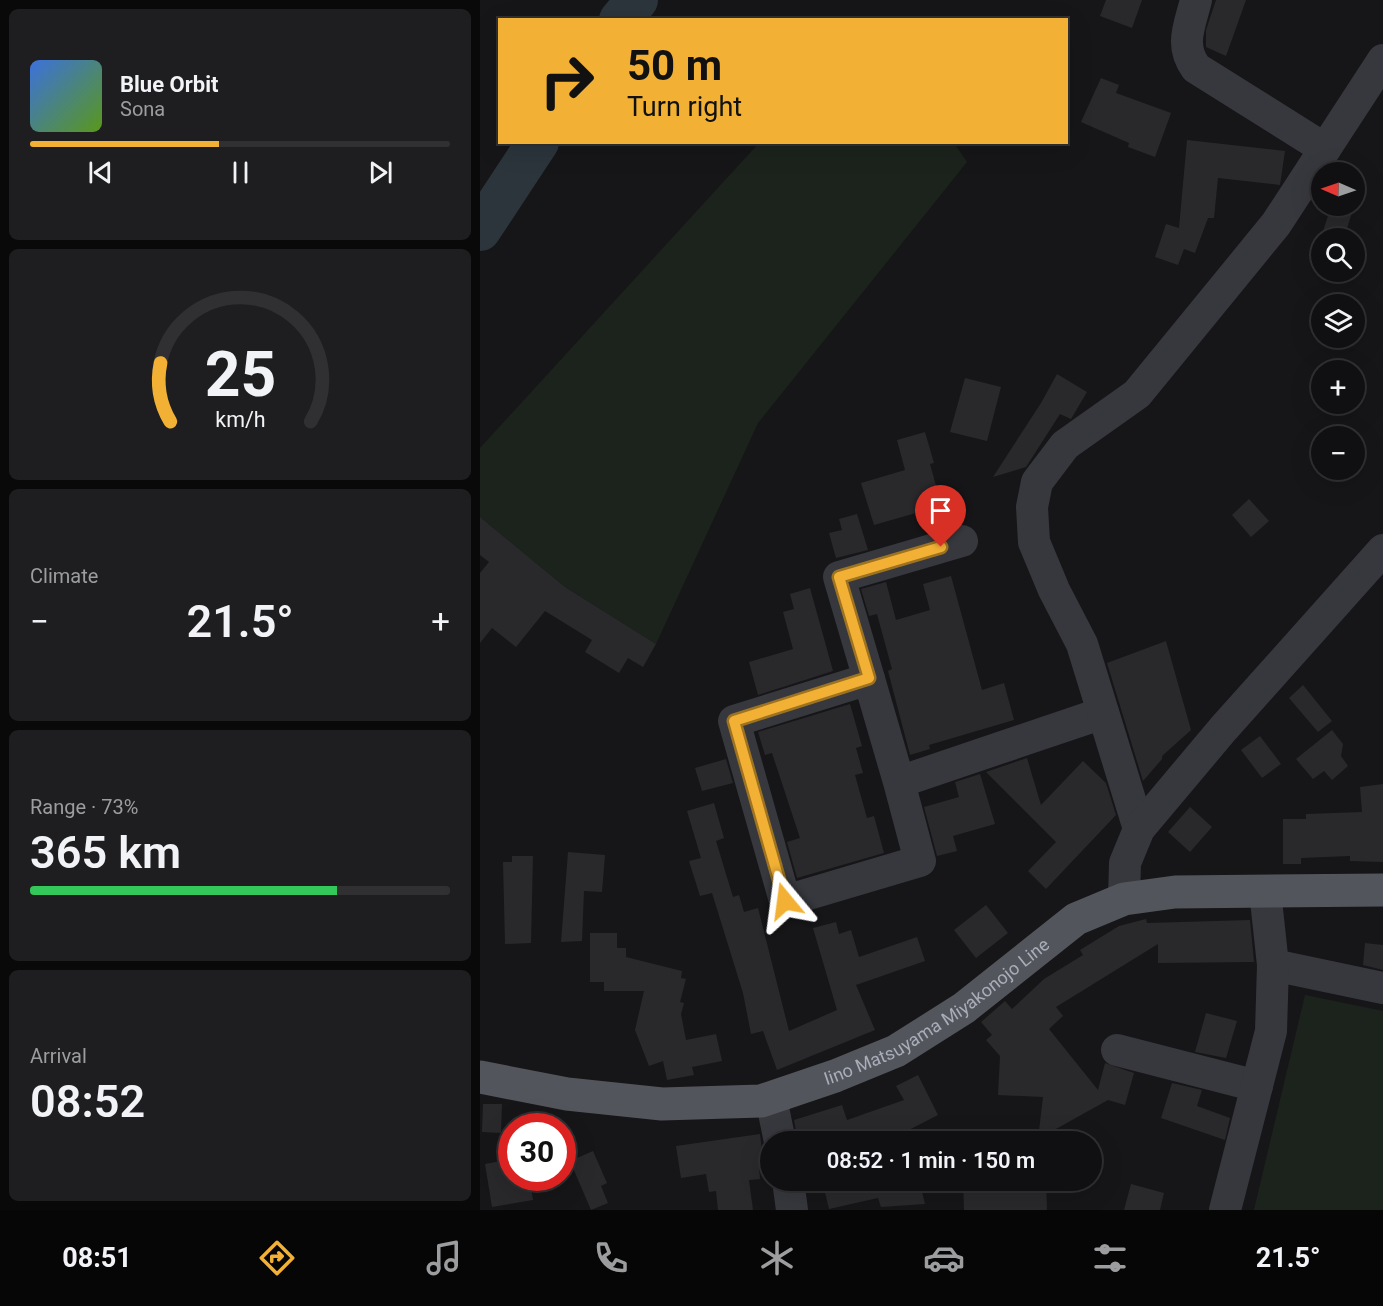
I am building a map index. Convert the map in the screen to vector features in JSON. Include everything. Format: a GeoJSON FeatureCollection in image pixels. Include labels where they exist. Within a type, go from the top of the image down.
{"type":"FeatureCollection","features":[{"type":"Feature","properties":{"kind":"main road","name":"Iino Matsuyama Miyakonojo Line"},"geometry":{"type":"LineString","coordinates":[[480,1077],[567,1094],[662,1104],[729,1104],[771,1098],[835,1076],[896,1051],[964,1008],[1076,919],[1124,899],[1174,892],[1383,890]]}},
{"type":"Feature","properties":{"kind":"street"},"geometry":{"type":"LineString","coordinates":[[1196,0],[1186,40],[1187,56],[1196,68],[1325,149]]}},
{"type":"Feature","properties":{"kind":"street"},"geometry":{"type":"LineString","coordinates":[[1139,829],[1083,644],[1054,590],[1034,542],[1032,507],[1037,482],[1065,445],[1137,394],[1276,224],[1383,60]]}},
{"type":"Feature","properties":{"kind":"street"},"geometry":{"type":"LineString","coordinates":[[869,678],[734,721],[785,901],[920,861],[899,782],[869,678],[839,577],[962,541]]}},
{"type":"Feature","properties":{"kind":"street"},"geometry":{"type":"LineString","coordinates":[[1124,899],[1125,863],[1139,829],[1223,729],[1383,550]]}},
{"type":"Feature","properties":{"kind":"street"},"geometry":{"type":"LineString","coordinates":[[899,782],[1103,713]]}},
{"type":"Feature","properties":{"kind":"street"},"geometry":{"type":"LineString","coordinates":[[1225,1210],[1271,1031],[1273,965],[1265,891]]}},
{"type":"Feature","properties":{"kind":"street"},"geometry":{"type":"LineString","coordinates":[[1273,965],[1383,988]]}},
{"type":"Feature","properties":{"kind":"street"},"geometry":{"type":"LineString","coordinates":[[1117,1050],[1257,1086]]}},
{"type":"Feature","properties":{"kind":"street"},"geometry":{"type":"LineString","coordinates":[[771,1098],[778,1131]]}},
{"type":"Feature","properties":{"kind":"street"},"geometry":{"type":"LineString","coordinates":[[789,1191],[792,1210]]}},
{"type":"Feature","properties":{"kind":"shaded area"},"geometry":{"type":"Polygon","coordinates":[[[758,144],[955,144],[967,162],[758,423],[656,644],[565,587],[480,517],[480,448],[758,144]]]}},
{"type":"Feature","properties":{"kind":"shaded area"},"geometry":{"type":"Polygon","coordinates":[[[1305,995],[1383,1011],[1383,1210],[1254,1210],[1305,995]]]}},
{"type":"Feature","properties":{"kind":"building"},"geometry":{"type":"Polygon","coordinates":[[[1106,0],[1142,0],[1132,28],[1100,16],[1106,0]]]}},
{"type":"Feature","properties":{"kind":"building"},"geometry":{"type":"Polygon","coordinates":[[[1216,0],[1246,0],[1226,56],[1206,47],[1206,30],[1216,0]]]}},
{"type":"Feature","properties":{"kind":"building"},"geometry":{"type":"Polygon","coordinates":[[[1101,78],[1119,85],[1116,93],[1171,113],[1155,157],[1128,147],[1129,143],[1081,122],[1101,78]]]}},
{"type":"Feature","properties":{"kind":"building"},"geometry":{"type":"Polygon","coordinates":[[[1187,140],[1285,151],[1280,185],[1218,178],[1214,218],[1208,218],[1195,253],[1184,249],[1178,265],[1155,257],[1166,224],[1179,228],[1187,140]]]}},
{"type":"Feature","properties":{"kind":"building"},"geometry":{"type":"Polygon","coordinates":[[[1328,216],[1351,216],[1347,228],[1324,228],[1328,216]]]}},
{"type":"Feature","properties":{"kind":"building"},"geometry":{"type":"Polygon","coordinates":[[[1057,374],[1087,392],[1071,419],[1060,414],[1026,467],[993,477],[1041,403],[1057,374]]]}},
{"type":"Feature","properties":{"kind":"building"},"geometry":{"type":"Polygon","coordinates":[[[965,378],[1001,387],[987,441],[950,432],[965,378]]]}},
{"type":"Feature","properties":{"kind":"building"},"geometry":{"type":"Polygon","coordinates":[[[925,432],[934,463],[930,464],[943,511],[918,519],[916,513],[874,525],[861,483],[905,470],[897,440],[925,432]]]}},
{"type":"Feature","properties":{"kind":"building"},"geometry":{"type":"Polygon","coordinates":[[[1249,499],[1269,521],[1251,537],[1232,515],[1249,499]]]}},
{"type":"Feature","properties":{"kind":"building"},"geometry":{"type":"Polygon","coordinates":[[[857,514],[868,550],[836,558],[829,533],[842,530],[839,519],[857,514]]]}},
{"type":"Feature","properties":{"kind":"building"},"geometry":{"type":"Polygon","coordinates":[[[480,517],[565,587],[656,644],[643,667],[628,658],[619,673],[585,652],[592,640],[545,611],[516,647],[492,628],[480,643],[480,573],[489,562],[480,555],[480,517]]]}},
{"type":"Feature","properties":{"kind":"building"},"geometry":{"type":"Polygon","coordinates":[[[951,576],[982,690],[1004,683],[1014,720],[929,745],[930,749],[910,755],[888,671],[892,669],[877,614],[869,616],[861,589],[886,582],[896,620],[930,610],[923,584],[951,576]]]}},
{"type":"Feature","properties":{"kind":"building"},"geometry":{"type":"Polygon","coordinates":[[[810,588],[833,671],[758,695],[749,662],[793,649],[783,612],[794,609],[790,594],[810,588]]]}},
{"type":"Feature","properties":{"kind":"building"},"geometry":{"type":"Polygon","coordinates":[[[1166,641],[1191,730],[1162,756],[1162,759],[1143,781],[1107,663],[1166,641]]]}},
{"type":"Feature","properties":{"kind":"building"},"geometry":{"type":"Polygon","coordinates":[[[1303,685],[1332,721],[1318,732],[1289,698],[1303,685]]]}},
{"type":"Feature","properties":{"kind":"building"},"geometry":{"type":"Polygon","coordinates":[[[850,704],[862,746],[856,748],[863,773],[855,775],[867,818],[874,816],[884,853],[797,878],[787,842],[800,838],[772,753],[765,755],[758,732],[850,704]]]}},
{"type":"Feature","properties":{"kind":"building"},"geometry":{"type":"Polygon","coordinates":[[[1332,730],[1343,744],[1341,756],[1348,766],[1332,780],[1324,771],[1313,779],[1296,759],[1332,730]]]}},
{"type":"Feature","properties":{"kind":"building"},"geometry":{"type":"Polygon","coordinates":[[[1260,736],[1281,764],[1262,778],[1241,750],[1260,736]]]}},
{"type":"Feature","properties":{"kind":"building"},"geometry":{"type":"Polygon","coordinates":[[[1027,758],[1041,805],[1083,761],[1106,783],[1116,815],[1046,889],[1028,871],[1056,842],[986,772],[1027,758]]]}},
{"type":"Feature","properties":{"kind":"building"},"geometry":{"type":"Polygon","coordinates":[[[726,759],[733,783],[702,791],[695,768],[726,759]]]}},
{"type":"Feature","properties":{"kind":"building"},"geometry":{"type":"Polygon","coordinates":[[[980,774],[995,824],[953,836],[957,851],[937,856],[924,807],[959,797],[955,782],[980,774]]]}},
{"type":"Feature","properties":{"kind":"building"},"geometry":{"type":"Polygon","coordinates":[[[1383,784],[1383,862],[1350,861],[1350,856],[1301,858],[1301,864],[1283,864],[1283,819],[1306,819],[1306,814],[1362,812],[1360,787],[1383,784]]]}},
{"type":"Feature","properties":{"kind":"building"},"geometry":{"type":"Polygon","coordinates":[[[714,803],[724,838],[716,841],[733,897],[739,895],[744,912],[758,908],[789,1031],[837,1010],[813,928],[836,922],[839,934],[851,930],[859,957],[917,937],[925,961],[856,985],[875,1030],[777,1070],[763,1031],[751,1034],[743,993],[712,893],[700,896],[689,861],[701,858],[687,811],[714,803]]]}},
{"type":"Feature","properties":{"kind":"building"},"geometry":{"type":"Polygon","coordinates":[[[1190,807],[1212,827],[1190,852],[1168,832],[1190,807]]]}},
{"type":"Feature","properties":{"kind":"building"},"geometry":{"type":"Polygon","coordinates":[[[568,852],[605,855],[602,892],[584,891],[582,941],[561,942],[568,852]]]}},
{"type":"Feature","properties":{"kind":"building"},"geometry":{"type":"Polygon","coordinates":[[[512,856],[533,856],[531,943],[505,944],[503,862],[512,862],[512,856]]]}},
{"type":"Feature","properties":{"kind":"building"},"geometry":{"type":"Polygon","coordinates":[[[986,905],[1008,933],[976,958],[954,930],[986,905]]]}},
{"type":"Feature","properties":{"kind":"building"},"geometry":{"type":"Polygon","coordinates":[[[1146,919],[1147,923],[1250,920],[1254,962],[1158,963],[1158,944],[1056,1007],[1063,1016],[1049,1029],[1098,1090],[1105,1063],[1134,1073],[1125,1105],[1108,1100],[1052,1131],[1039,1131],[1043,1097],[998,1095],[1000,1056],[986,1040],[992,1035],[981,1022],[1005,1001],[1012,1009],[1044,979],[1083,955],[1080,950],[1119,926],[1146,919]]]}},
{"type":"Feature","properties":{"kind":"building"},"geometry":{"type":"Polygon","coordinates":[[[590,933],[617,933],[617,948],[626,948],[626,957],[682,971],[681,978],[686,979],[680,1002],[684,1003],[681,1014],[686,1040],[716,1034],[722,1061],[692,1067],[694,1075],[667,1080],[663,1061],[649,1066],[635,1030],[644,991],[604,991],[604,982],[590,982],[590,933]]]}},
{"type":"Feature","properties":{"kind":"building"},"geometry":{"type":"Polygon","coordinates":[[[1365,943],[1383,945],[1383,970],[1363,965],[1365,943]]]}},
{"type":"Feature","properties":{"kind":"building"},"geometry":{"type":"Polygon","coordinates":[[[1206,1013],[1237,1021],[1226,1058],[1195,1052],[1206,1013]]]}},
{"type":"Feature","properties":{"kind":"building"},"geometry":{"type":"Polygon","coordinates":[[[918,1075],[938,1115],[907,1131],[796,1131],[794,1120],[842,1105],[847,1120],[904,1100],[896,1086],[918,1075]]]}},
{"type":"Feature","properties":{"kind":"building"},"geometry":{"type":"Polygon","coordinates":[[[1172,1083],[1202,1090],[1197,1106],[1230,1118],[1225,1140],[1161,1118],[1172,1083]]]}},
{"type":"Feature","properties":{"kind":"building"},"geometry":{"type":"Polygon","coordinates":[[[483,1104],[502,1104],[502,1113],[498,1113],[498,1133],[482,1132],[483,1104]]]}},
{"type":"Feature","properties":{"kind":"building"},"geometry":{"type":"Polygon","coordinates":[[[760,1134],[760,1179],[749,1180],[753,1210],[718,1210],[716,1191],[709,1192],[706,1174],[681,1178],[676,1146],[760,1134]]]}},
{"type":"Feature","properties":{"kind":"building"},"geometry":{"type":"Polygon","coordinates":[[[593,1151],[607,1183],[601,1186],[608,1203],[591,1210],[576,1175],[576,1158],[593,1151]]]}},
{"type":"Feature","properties":{"kind":"building"},"geometry":{"type":"Polygon","coordinates":[[[498,1162],[498,1191],[531,1191],[533,1200],[492,1207],[485,1164],[498,1162]]]}},
{"type":"Feature","properties":{"kind":"building"},"geometry":{"type":"Polygon","coordinates":[[[1131,1184],[1164,1193],[1160,1210],[1124,1210],[1131,1184]]]}},
{"type":"Feature","properties":{"kind":"building"},"geometry":{"type":"Polygon","coordinates":[[[825,1191],[922,1191],[925,1204],[881,1207],[878,1198],[829,1209],[825,1191]]]}},
{"type":"Feature","properties":{"kind":"building"},"geometry":{"type":"Polygon","coordinates":[[[963,1191],[1046,1191],[1047,1210],[964,1210],[963,1191]]]}},
{"type":"Feature","properties":{"kind":"waterway"},"geometry":{"type":"LineString","coordinates":[[622,18],[637,0]]}},
{"type":"Feature","properties":{"kind":"waterway"},"geometry":{"type":"LineString","coordinates":[[480,230],[537,144]]}},
{"type":"Feature","properties":{"kind":"route"},"geometry":{"type":"LineString","coordinates":[[785,901],[734,721],[869,678],[839,577],[941,547]]}}]}
